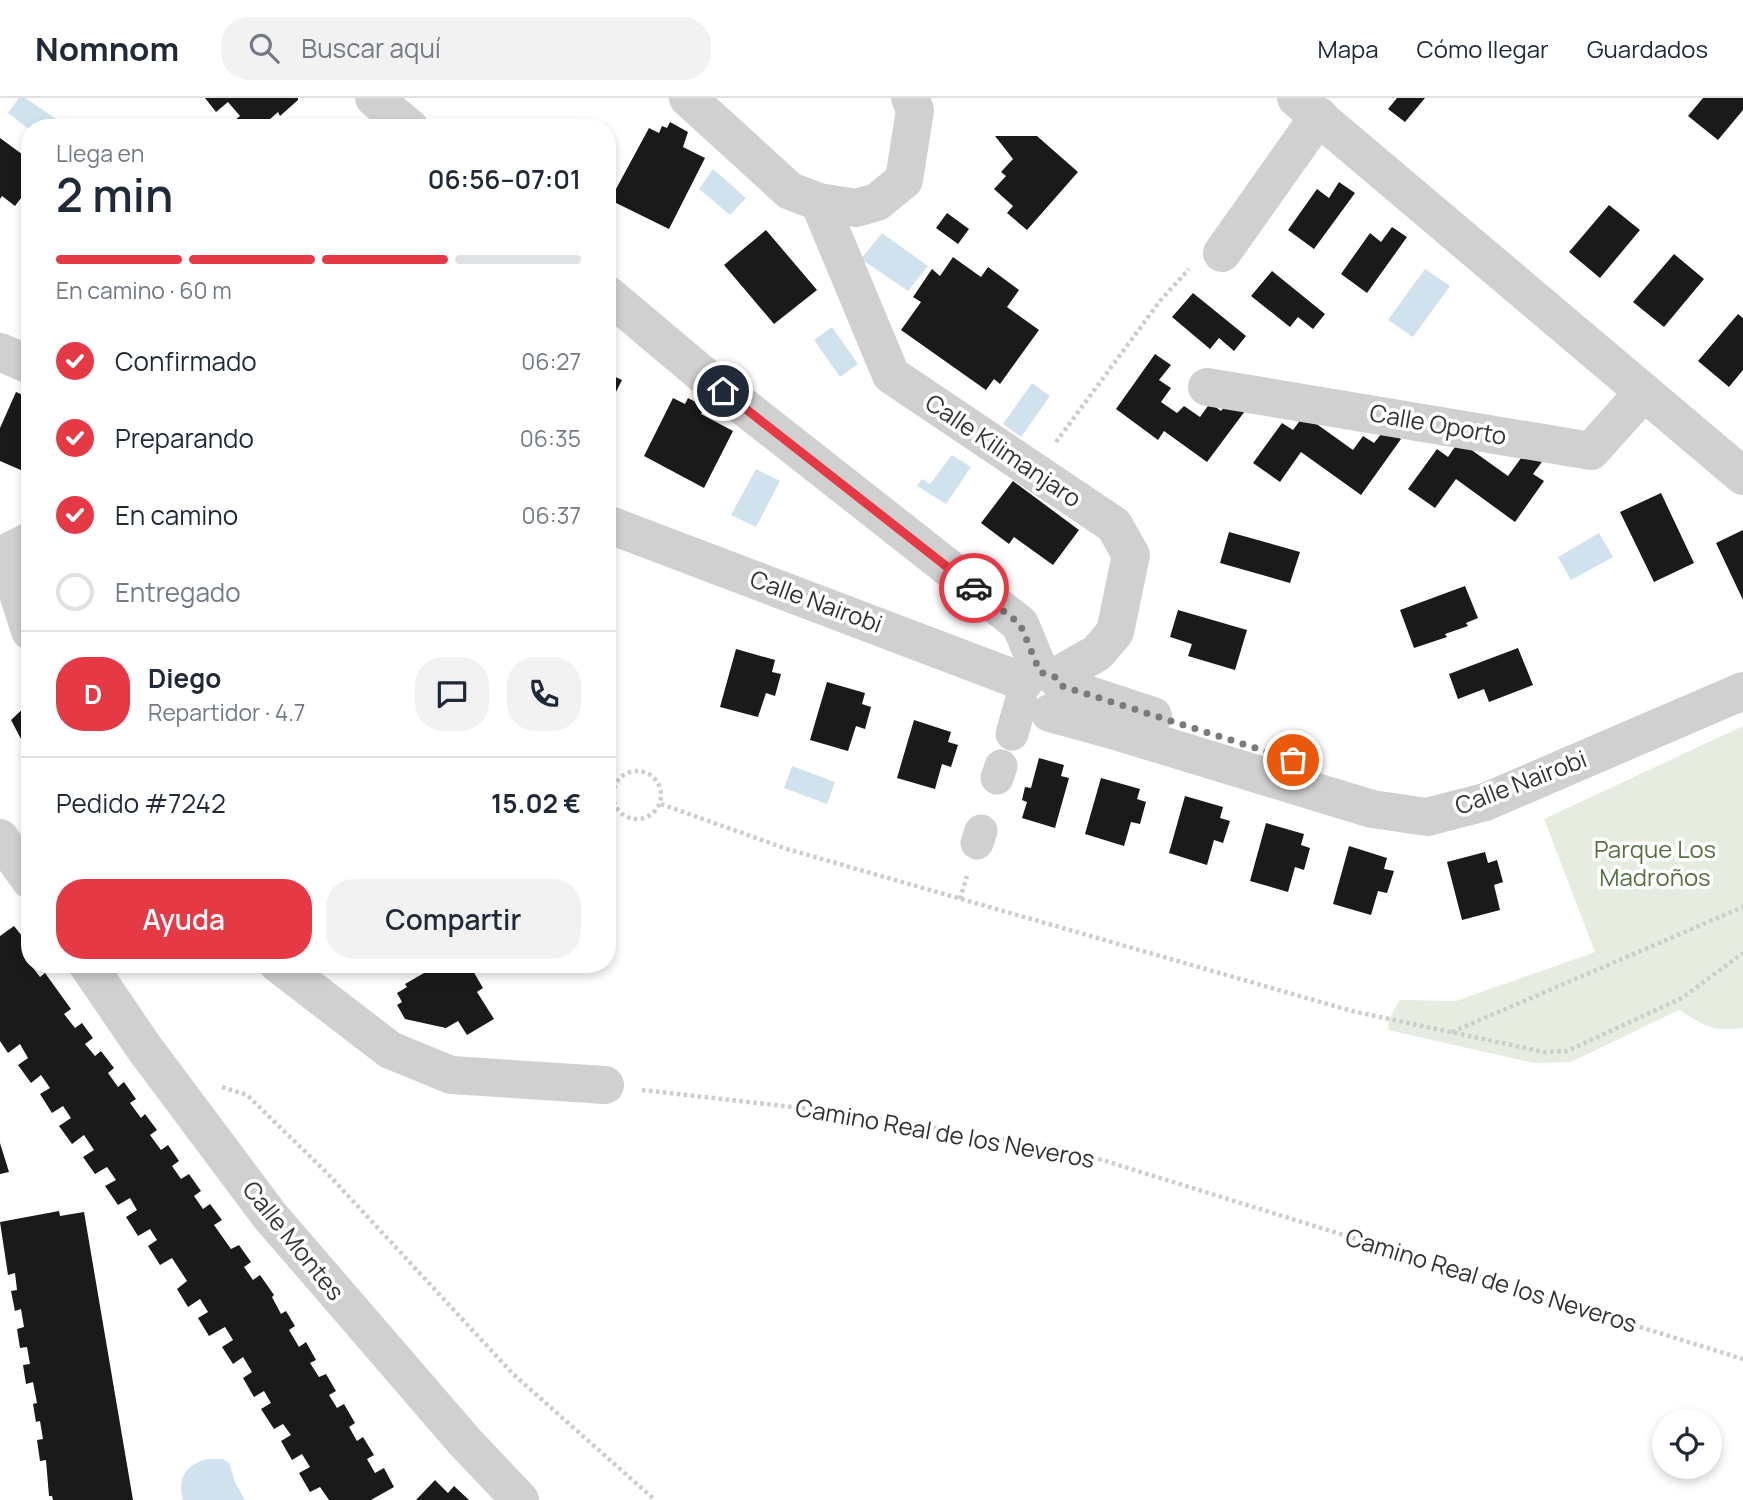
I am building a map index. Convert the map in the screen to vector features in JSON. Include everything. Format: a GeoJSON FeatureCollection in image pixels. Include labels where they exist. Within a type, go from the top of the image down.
{"type":"FeatureCollection","features":[{"type":"Feature","properties":{"kind":"street"},"geometry":{"type":"LineString","coordinates":[[688,98],[790,191],[819,202],[856,208],[877,202],[904,180],[915,110],[910,98]]}},
{"type":"Feature","properties":{"kind":"street"},"geometry":{"type":"LineString","coordinates":[[1222,253],[1308,107],[1743,476]]}},
{"type":"Feature","properties":{"kind":"street","name":"Calle Kilimanjaro"},"geometry":{"type":"LineString","coordinates":[[819,202],[891,375],[1114,526],[1131,555],[1115,632],[1005,770]]}},
{"type":"Feature","properties":{"kind":"street"},"geometry":{"type":"LineString","coordinates":[[616,302],[702,374],[1020,624],[1005,770]]}},
{"type":"Feature","properties":{"kind":"street"},"geometry":{"type":"LineString","coordinates":[[0,352],[21,361]]}},
{"type":"Feature","properties":{"kind":"street","name":"Calle Oporto"},"geometry":{"type":"LineString","coordinates":[[1207,387],[1591,451],[1644,392]]}},
{"type":"Feature","properties":{"kind":"street","name":"Calle Nairobi"},"geometry":{"type":"LineString","coordinates":[[616,530],[1005,770]]}},
{"type":"Feature","properties":{"kind":"street"},"geometry":{"type":"LineString","coordinates":[[12,550],[21,590]]}},
{"type":"Feature","properties":{"kind":"street","name":"Calle Nairobi"},"geometry":{"type":"LineString","coordinates":[[616,557],[1005,770],[1394,791],[1451,790],[1743,662]]}},
{"type":"Feature","properties":{"kind":"street","name":"Calle Nairobi"},"geometry":{"type":"LineString","coordinates":[[1005,770],[1119,732],[1373,809],[1427,817],[1485,802],[1743,691]]}},
{"type":"Feature","properties":{"kind":"street"},"geometry":{"type":"LineString","coordinates":[[0,838],[21,867]]}},
{"type":"Feature","properties":{"kind":"street","name":"Calle Montes"},"geometry":{"type":"LineString","coordinates":[[93,973],[159,1067],[270,1216],[465,1442],[520,1500]]}},
{"type":"Feature","properties":{"kind":"street"},"geometry":{"type":"LineString","coordinates":[[290,973],[390,1049],[451,1075],[605,1086]]}},
{"type":"Feature","properties":{"kind":"path"},"geometry":{"type":"LineString","coordinates":[[1034,472],[1160,301]]}},
{"type":"Feature","properties":{"kind":"path"},"geometry":{"type":"LineString","coordinates":[[960,899],[1005,770]]}},
{"type":"Feature","properties":{"kind":"path"},"geometry":{"type":"LineString","coordinates":[[616,784],[625,773],[643,771],[657,780],[662,795],[661,804],[651,816],[643,819],[628,818],[616,808]]}},
{"type":"Feature","properties":{"kind":"path"},"geometry":{"type":"LineString","coordinates":[[661,804],[787,849],[1352,1011],[1544,1052],[1567,1051],[1682,998],[1743,953]]}},
{"type":"Feature","properties":{"kind":"path"},"geometry":{"type":"LineString","coordinates":[[1451,1032],[1743,907]]}},
{"type":"Feature","properties":{"kind":"path"},"geometry":{"type":"LineString","coordinates":[[159,1067],[247,1095],[328,1174],[513,1374],[655,1500]]}},
{"type":"Feature","properties":{"kind":"path","name":"Camino Real de los Neveros"},"geometry":{"type":"LineString","coordinates":[[605,1086],[837,1112],[1070,1150],[1743,1359]]}},
{"type":"Feature","properties":{"kind":"green space","name":"Parque Los Madroños"},"geometry":{"type":"Polygon","coordinates":[[[1743,726],[1743,1028],[1715,1028],[1679,1010],[1571,1062],[1534,1063],[1388,1030],[1389,1019],[1400,1000],[1456,1001],[1595,952],[1544,819],[1743,726]]]}},
{"type":"Feature","properties":{"kind":"water"},"geometry":{"type":"Polygon","coordinates":[[[19,98],[25,98],[56,119],[21,119],[21,123],[8,113],[19,98]]]}},
{"type":"Feature","properties":{"kind":"water"},"geometry":{"type":"Polygon","coordinates":[[[713,169],[746,198],[730,215],[699,189],[713,169]]]}},
{"type":"Feature","properties":{"kind":"water"},"geometry":{"type":"Polygon","coordinates":[[[882,233],[928,266],[908,291],[861,259],[882,233]]]}},
{"type":"Feature","properties":{"kind":"water"},"geometry":{"type":"Polygon","coordinates":[[[1425,269],[1450,286],[1413,337],[1388,320],[1425,269]]]}},
{"type":"Feature","properties":{"kind":"water"},"geometry":{"type":"Polygon","coordinates":[[[832,327],[858,364],[840,377],[814,340],[832,327]]]}},
{"type":"Feature","properties":{"kind":"water"},"geometry":{"type":"Polygon","coordinates":[[[1032,383],[1050,396],[1021,437],[1003,424],[1032,383]]]}},
{"type":"Feature","properties":{"kind":"water"},"geometry":{"type":"Polygon","coordinates":[[[952,455],[971,467],[946,504],[917,486],[922,479],[930,484],[952,455]]]}},
{"type":"Feature","properties":{"kind":"water"},"geometry":{"type":"Polygon","coordinates":[[[756,469],[780,481],[756,527],[731,515],[756,469]]]}},
{"type":"Feature","properties":{"kind":"water"},"geometry":{"type":"Polygon","coordinates":[[[1599,533],[1613,557],[1571,580],[1558,557],[1599,533]]]}},
{"type":"Feature","properties":{"kind":"water"},"geometry":{"type":"Polygon","coordinates":[[[792,766],[835,782],[827,804],[784,788],[792,766]]]}},
{"type":"Feature","properties":{"kind":"water"},"geometry":{"type":"Polygon","coordinates":[[[208,1459],[223,1459],[229,1463],[245,1500],[183,1500],[181,1485],[185,1473],[194,1464],[208,1459]]]}},
{"type":"Feature","properties":{"kind":"building"},"geometry":{"type":"Polygon","coordinates":[[[205,98],[298,98],[280,116],[278,112],[270,119],[236,119],[240,116],[228,102],[216,112],[205,98]]]}},
{"type":"Feature","properties":{"kind":"building"},"geometry":{"type":"Polygon","coordinates":[[[1397,98],[1425,98],[1405,122],[1388,109],[1397,98]]]}},
{"type":"Feature","properties":{"kind":"building"},"geometry":{"type":"Polygon","coordinates":[[[1703,98],[1743,98],[1743,110],[1718,140],[1688,116],[1703,98]]]}},
{"type":"Feature","properties":{"kind":"building"},"geometry":{"type":"Polygon","coordinates":[[[670,122],[688,132],[683,147],[705,158],[669,229],[616,203],[616,189],[649,128],[659,133],[662,126],[667,128],[670,122]]]}},
{"type":"Feature","properties":{"kind":"building"},"geometry":{"type":"Polygon","coordinates":[[[995,136],[1037,136],[1078,172],[1027,230],[1007,213],[1013,206],[994,189],[1006,176],[1001,172],[1013,159],[995,136]]]}},
{"type":"Feature","properties":{"kind":"building"},"geometry":{"type":"Polygon","coordinates":[[[0,138],[21,153],[21,198],[15,206],[2,196],[0,199],[0,138]]]}},
{"type":"Feature","properties":{"kind":"building"},"geometry":{"type":"Polygon","coordinates":[[[1339,182],[1355,193],[1314,249],[1288,230],[1317,189],[1329,198],[1339,182]]]}},
{"type":"Feature","properties":{"kind":"building"},"geometry":{"type":"Polygon","coordinates":[[[1609,205],[1640,230],[1600,278],[1569,252],[1609,205]]]}},
{"type":"Feature","properties":{"kind":"building"},"geometry":{"type":"Polygon","coordinates":[[[947,213],[969,229],[958,244],[936,228],[947,213]]]}},
{"type":"Feature","properties":{"kind":"building"},"geometry":{"type":"Polygon","coordinates":[[[1392,227],[1407,237],[1367,293],[1341,274],[1370,233],[1381,242],[1392,227]]]}},
{"type":"Feature","properties":{"kind":"building"},"geometry":{"type":"Polygon","coordinates":[[[766,230],[817,290],[774,324],[724,265],[766,230]]]}},
{"type":"Feature","properties":{"kind":"building"},"geometry":{"type":"Polygon","coordinates":[[[1674,254],[1704,279],[1664,327],[1633,302],[1674,254]]]}},
{"type":"Feature","properties":{"kind":"building"},"geometry":{"type":"Polygon","coordinates":[[[953,257],[981,277],[988,267],[1019,290],[1007,307],[1039,330],[1000,384],[994,379],[986,390],[901,330],[921,302],[913,297],[932,269],[940,276],[953,257]]]}},
{"type":"Feature","properties":{"kind":"building"},"geometry":{"type":"Polygon","coordinates":[[[1272,271],[1325,314],[1313,329],[1298,317],[1290,327],[1251,296],[1272,271]]]}},
{"type":"Feature","properties":{"kind":"building"},"geometry":{"type":"Polygon","coordinates":[[[1193,293],[1246,336],[1234,351],[1219,338],[1210,349],[1172,317],[1193,293]]]}},
{"type":"Feature","properties":{"kind":"building"},"geometry":{"type":"Polygon","coordinates":[[[1738,314],[1743,318],[1743,370],[1729,387],[1698,361],[1738,314]]]}},
{"type":"Feature","properties":{"kind":"building"},"geometry":{"type":"Polygon","coordinates":[[[1155,354],[1171,365],[1159,380],[1171,388],[1161,402],[1177,413],[1184,406],[1200,417],[1210,403],[1221,411],[1233,396],[1248,407],[1207,462],[1164,431],[1158,440],[1116,409],[1155,354]]]}},
{"type":"Feature","properties":{"kind":"building"},"geometry":{"type":"Polygon","coordinates":[[[616,377],[622,380],[616,392],[616,377]]]}},
{"type":"Feature","properties":{"kind":"building"},"geometry":{"type":"Polygon","coordinates":[[[16,392],[21,394],[21,470],[0,461],[0,428],[16,392]]]}},
{"type":"Feature","properties":{"kind":"building"},"geometry":{"type":"Polygon","coordinates":[[[673,398],[685,404],[688,398],[705,407],[701,414],[733,431],[704,488],[644,456],[673,398]]]}},
{"type":"Feature","properties":{"kind":"building"},"geometry":{"type":"Polygon","coordinates":[[[1304,415],[1353,450],[1363,436],[1374,443],[1386,428],[1401,439],[1361,495],[1301,452],[1280,482],[1253,463],[1282,423],[1293,430],[1304,415]]]}},
{"type":"Feature","properties":{"kind":"building"},"geometry":{"type":"Polygon","coordinates":[[[1459,441],[1508,476],[1529,447],[1544,459],[1533,474],[1544,481],[1515,522],[1456,479],[1435,508],[1408,489],[1437,449],[1448,457],[1459,441]]]}},
{"type":"Feature","properties":{"kind":"building"},"geometry":{"type":"Polygon","coordinates":[[[1013,481],[1079,530],[1053,565],[1014,537],[1009,544],[981,523],[1013,481]]]}},
{"type":"Feature","properties":{"kind":"building"},"geometry":{"type":"Polygon","coordinates":[[[1661,493],[1694,563],[1654,582],[1620,512],[1661,493]]]}},
{"type":"Feature","properties":{"kind":"building"},"geometry":{"type":"Polygon","coordinates":[[[1743,530],[1743,600],[1716,543],[1743,530]]]}},
{"type":"Feature","properties":{"kind":"building"},"geometry":{"type":"Polygon","coordinates":[[[1229,532],[1300,552],[1290,583],[1220,563],[1229,532]]]}},
{"type":"Feature","properties":{"kind":"building"},"geometry":{"type":"Polygon","coordinates":[[[1465,586],[1478,618],[1466,623],[1468,626],[1445,634],[1447,637],[1414,648],[1400,610],[1465,586]]]}},
{"type":"Feature","properties":{"kind":"building"},"geometry":{"type":"Polygon","coordinates":[[[1178,610],[1247,630],[1235,670],[1188,656],[1192,644],[1170,637],[1178,610]]]}},
{"type":"Feature","properties":{"kind":"building"},"geometry":{"type":"Polygon","coordinates":[[[1518,648],[1533,685],[1489,702],[1484,689],[1458,699],[1449,674],[1518,648]]]}},
{"type":"Feature","properties":{"kind":"building"},"geometry":{"type":"Polygon","coordinates":[[[736,649],[775,660],[772,672],[781,674],[775,696],[766,693],[758,717],[720,707],[736,649]]]}},
{"type":"Feature","properties":{"kind":"building"},"geometry":{"type":"Polygon","coordinates":[[[827,682],[865,693],[862,704],[871,707],[865,729],[856,726],[848,751],[810,740],[827,682]]]}},
{"type":"Feature","properties":{"kind":"building"},"geometry":{"type":"Polygon","coordinates":[[[21,711],[21,739],[11,720],[21,711]]]}},
{"type":"Feature","properties":{"kind":"building"},"geometry":{"type":"Polygon","coordinates":[[[914,720],[951,732],[948,742],[958,745],[951,767],[942,764],[935,789],[897,778],[914,720]]]}},
{"type":"Feature","properties":{"kind":"building"},"geometry":{"type":"Polygon","coordinates":[[[1039,758],[1064,765],[1061,776],[1069,778],[1055,828],[1022,818],[1027,802],[1022,800],[1025,787],[1031,788],[1039,758]]]}},
{"type":"Feature","properties":{"kind":"building"},"geometry":{"type":"Polygon","coordinates":[[[1101,778],[1140,789],[1137,799],[1146,802],[1140,824],[1131,822],[1124,846],[1085,834],[1101,778]]]}},
{"type":"Feature","properties":{"kind":"building"},"geometry":{"type":"Polygon","coordinates":[[[1185,796],[1223,807],[1220,818],[1230,821],[1223,843],[1214,840],[1207,865],[1169,853],[1185,796]]]}},
{"type":"Feature","properties":{"kind":"building"},"geometry":{"type":"Polygon","coordinates":[[[1266,823],[1304,834],[1301,845],[1310,848],[1304,870],[1295,867],[1288,892],[1250,881],[1266,823]]]}},
{"type":"Feature","properties":{"kind":"building"},"geometry":{"type":"Polygon","coordinates":[[[1349,846],[1387,858],[1384,869],[1394,871],[1387,893],[1378,891],[1371,915],[1333,904],[1349,846]]]}},
{"type":"Feature","properties":{"kind":"building"},"geometry":{"type":"Polygon","coordinates":[[[1485,852],[1488,863],[1497,860],[1503,882],[1494,885],[1500,910],[1462,920],[1447,862],[1485,852]]]}},
{"type":"Feature","properties":{"kind":"building"},"geometry":{"type":"Polygon","coordinates":[[[14,926],[21,935],[21,973],[37,973],[40,977],[45,973],[71,1009],[64,1014],[75,1028],[82,1023],[93,1038],[85,1044],[95,1056],[101,1051],[114,1068],[108,1073],[118,1087],[124,1082],[136,1099],[130,1103],[141,1118],[145,1114],[157,1130],[150,1135],[161,1150],[168,1145],[179,1161],[172,1166],[181,1179],[189,1174],[201,1191],[194,1196],[203,1209],[210,1204],[222,1220],[214,1225],[231,1249],[239,1245],[251,1262],[244,1267],[253,1280],[260,1275],[274,1295],[272,1297],[281,1314],[286,1311],[295,1326],[289,1330],[299,1347],[306,1342],[316,1360],[310,1363],[319,1377],[326,1374],[336,1391],[329,1395],[337,1408],[344,1404],[355,1423],[349,1427],[357,1441],[363,1437],[374,1455],[367,1459],[375,1473],[384,1468],[394,1487],[371,1500],[329,1500],[320,1487],[310,1492],[299,1473],[310,1467],[302,1454],[292,1460],[281,1441],[291,1435],[283,1424],[274,1429],[261,1409],[271,1403],[264,1391],[254,1397],[243,1378],[252,1372],[243,1357],[233,1364],[222,1347],[233,1340],[225,1327],[209,1336],[198,1318],[208,1312],[200,1299],[188,1307],[177,1289],[187,1281],[172,1258],[160,1265],[148,1246],[157,1240],[150,1229],[138,1236],[126,1217],[137,1210],[130,1198],[118,1205],[105,1186],[116,1180],[107,1167],[95,1174],[83,1157],[94,1150],[84,1135],[72,1144],[59,1126],[71,1118],[63,1106],[52,1113],[40,1094],[50,1088],[41,1075],[31,1083],[18,1065],[28,1058],[20,1044],[8,1053],[0,1041],[0,936],[14,926]]]}},
{"type":"Feature","properties":{"kind":"building"},"geometry":{"type":"Polygon","coordinates":[[[424,973],[474,973],[483,988],[477,992],[494,1019],[467,1035],[458,1021],[446,1028],[405,1019],[397,1005],[402,1002],[397,993],[407,987],[405,984],[424,973]]]}},
{"type":"Feature","properties":{"kind":"building"},"geometry":{"type":"Polygon","coordinates":[[[0,1143],[9,1172],[0,1174],[0,1143]]]}},
{"type":"Feature","properties":{"kind":"building"},"geometry":{"type":"Polygon","coordinates":[[[59,1211],[60,1216],[84,1212],[133,1500],[53,1500],[52,1496],[49,1496],[46,1460],[40,1461],[37,1440],[43,1439],[33,1404],[37,1403],[33,1382],[26,1384],[23,1365],[30,1364],[27,1347],[20,1348],[17,1329],[24,1327],[21,1309],[15,1311],[11,1291],[17,1290],[15,1273],[8,1275],[0,1222],[59,1211]]]}},
{"type":"Feature","properties":{"kind":"building"},"geometry":{"type":"Polygon","coordinates":[[[435,1480],[448,1493],[454,1486],[469,1500],[416,1500],[435,1480]]]}},
{"type":"Feature","properties":{"kind":"way so far"},"geometry":{"type":"LineString","coordinates":[[974,588],[1020,624],[1040,672],[1055,677],[1062,686],[1293,760]]}},
{"type":"Feature","properties":{"kind":"route"},"geometry":{"type":"LineString","coordinates":[[723,391],[974,588]]}}]}
